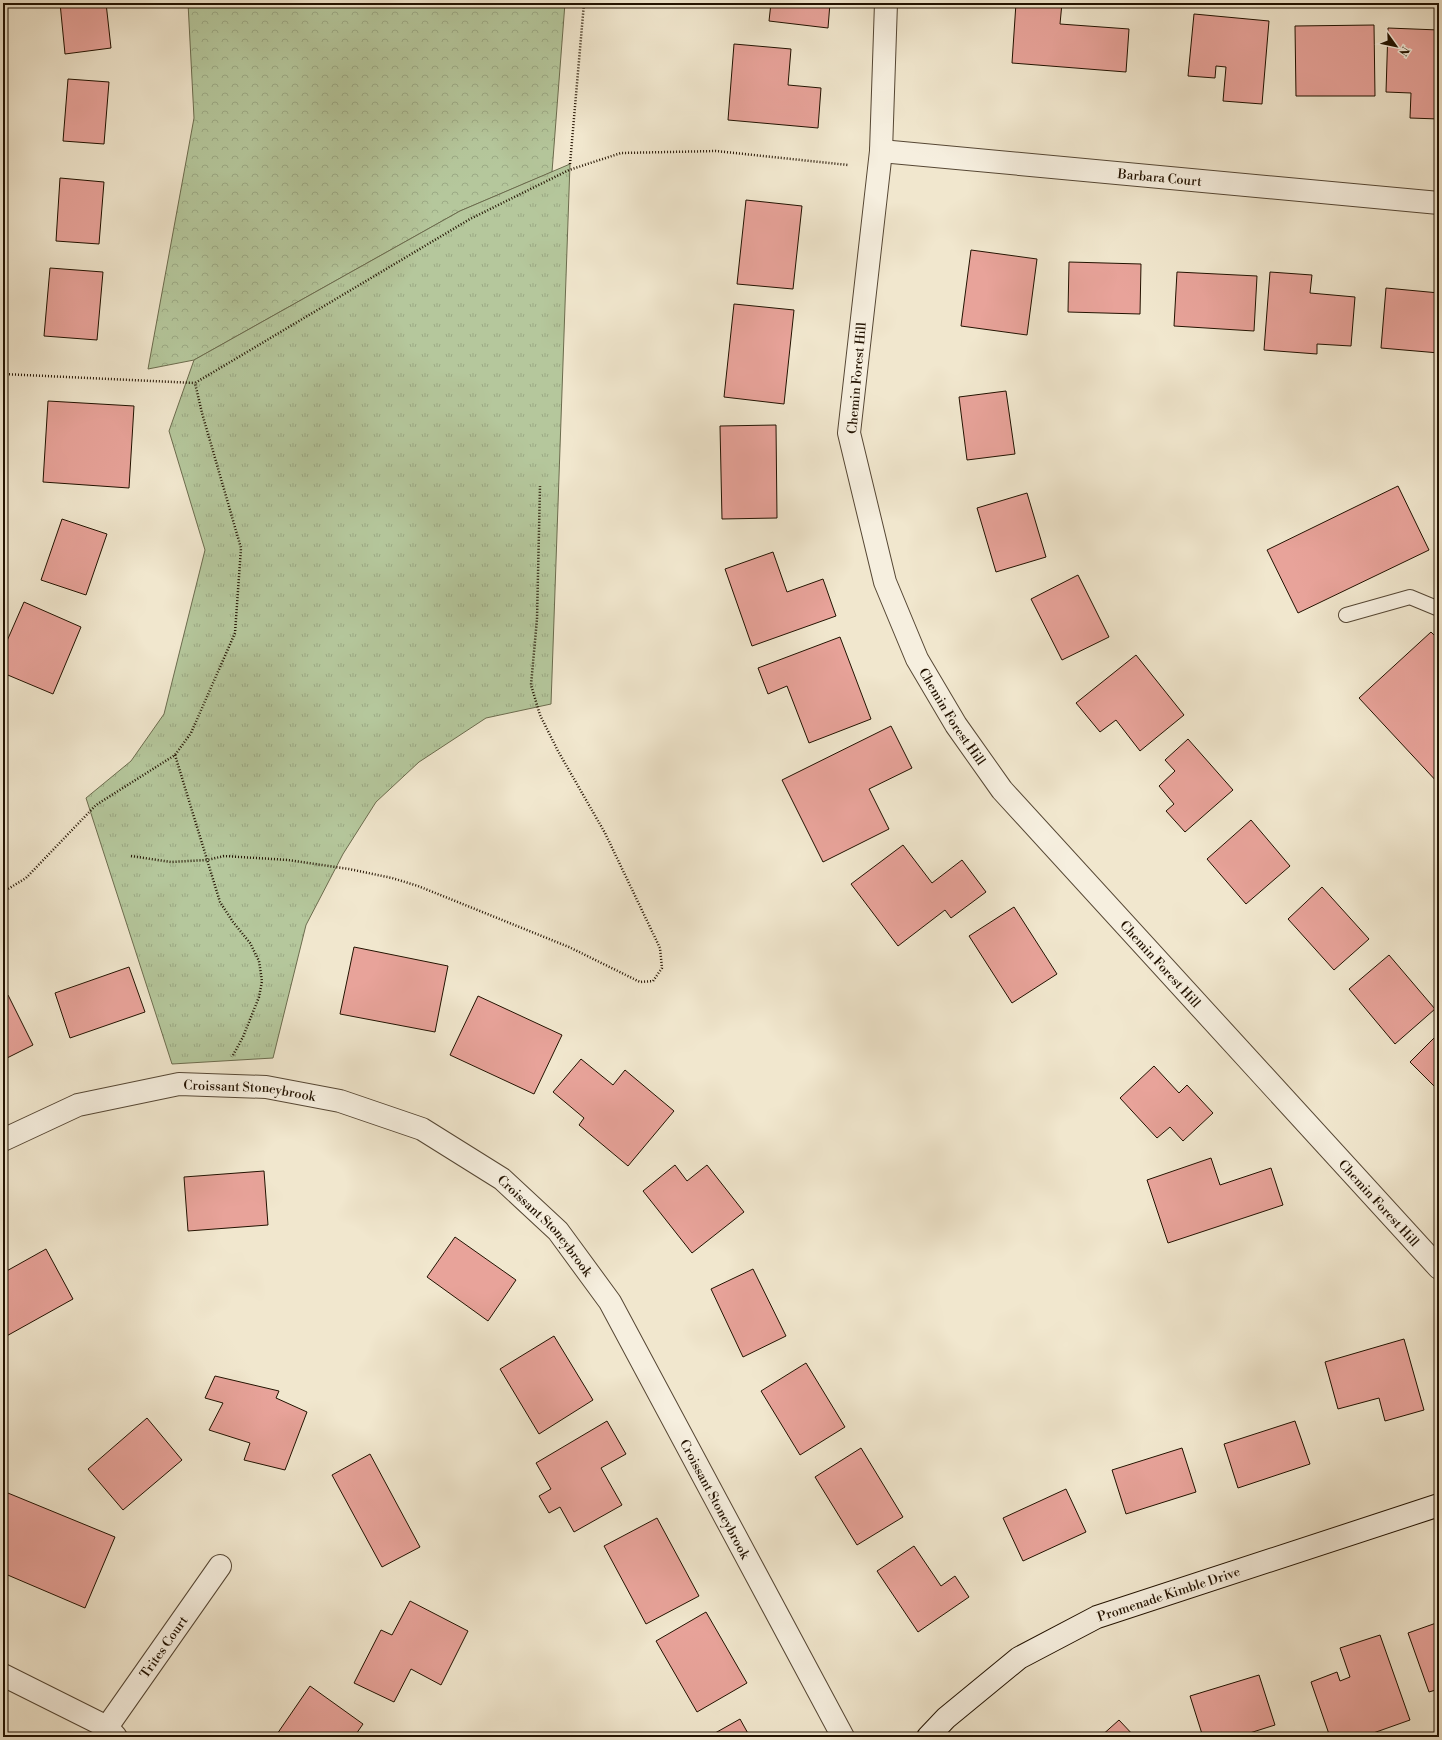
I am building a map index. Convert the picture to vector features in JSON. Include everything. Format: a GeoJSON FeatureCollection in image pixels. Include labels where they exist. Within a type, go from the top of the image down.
{"type":"FeatureCollection","features":[{"type":"Feature","properties":{"kind":"street","name":"Chemin Forest Hill"},"geometry":{"type":"LineString","coordinates":[[886,3],[881,151],[849,433],[884,582],[917,659],[956,725],[1002,790],[1439,1268]]}},
{"type":"Feature","properties":{"kind":"street","name":"Barbara Court"},"geometry":{"type":"LineString","coordinates":[[881,151],[1439,203]]}},
{"type":"Feature","properties":{"kind":"street","name":"Croissant Stoneybrook"},"geometry":{"type":"LineString","coordinates":[[3,1140],[78,1105],[179,1084],[266,1086],[340,1101],[422,1129],[502,1179],[558,1231],[610,1302],[843,1737]]}},
{"type":"Feature","properties":{"kind":"street","name":"Promenade Kimble Drive"},"geometry":{"type":"LineString","coordinates":[[928,1737],[946,1718],[1019,1658],[1097,1617],[1439,1505]]}},
{"type":"Feature","properties":{"kind":"street","name":"Trites Court"},"geometry":{"type":"LineString","coordinates":[[111,1732],[220,1566]]}},
{"type":"Feature","properties":{"kind":"street"},"geometry":{"type":"LineString","coordinates":[[3,1675],[111,1732]]}},
{"type":"Feature","properties":{"kind":"lane"},"geometry":{"type":"LineString","coordinates":[[1346,615],[1410,597],[1439,609]]}},
{"type":"Feature","properties":{"kind":"path"},"geometry":{"type":"LineString","coordinates":[[570,164],[584,3]]}},
{"type":"Feature","properties":{"kind":"path"},"geometry":{"type":"LineString","coordinates":[[3,374],[195,383],[470,219],[577,168],[621,153],[716,152],[848,165]]}},
{"type":"Feature","properties":{"kind":"path"},"geometry":{"type":"LineString","coordinates":[[3,892],[26,878],[96,805],[175,755],[191,733],[235,632],[241,548],[202,413],[195,383]]}},
{"type":"Feature","properties":{"kind":"path"},"geometry":{"type":"LineString","coordinates":[[131,856],[171,862],[207,860],[224,856],[288,860],[349,869],[392,878],[418,886],[569,946],[640,982],[653,981],[662,968],[660,948],[605,833],[558,751],[540,715],[531,685],[537,619],[540,486]]}},
{"type":"Feature","properties":{"kind":"path"},"geometry":{"type":"LineString","coordinates":[[175,755],[220,902],[233,922],[250,943],[259,961],[262,981],[259,997],[243,1037],[216,1085]]}},
{"type":"Feature","properties":{"kind":"green space"},"geometry":{"type":"Polygon","coordinates":[[[188,3],[565,3],[552,172],[460,211],[194,360],[148,369],[194,118],[188,3]]]}},
{"type":"Feature","properties":{"kind":"green space"},"geometry":{"type":"Polygon","coordinates":[[[570,164],[551,704],[486,718],[419,762],[376,802],[343,854],[306,925],[273,1058],[172,1064],[86,798],[131,761],[164,714],[205,550],[169,431],[194,360],[460,211],[570,164]]]}},
{"type":"Feature","properties":{"kind":"building"},"geometry":{"type":"Polygon","coordinates":[[[60,3],[106,3],[111,48],[65,54],[60,3]]]}},
{"type":"Feature","properties":{"kind":"building"},"geometry":{"type":"Polygon","coordinates":[[[771,3],[830,3],[828,28],[769,21],[771,3]]]}},
{"type":"Feature","properties":{"kind":"building"},"geometry":{"type":"Polygon","coordinates":[[[1016,3],[1062,3],[1060,24],[1129,29],[1126,72],[1012,63],[1016,3]]]}},
{"type":"Feature","properties":{"kind":"building"},"geometry":{"type":"Polygon","coordinates":[[[1194,14],[1269,21],[1262,104],[1223,101],[1226,67],[1216,66],[1215,78],[1188,76],[1194,14]]]}},
{"type":"Feature","properties":{"kind":"building"},"geometry":{"type":"Polygon","coordinates":[[[1374,25],[1375,96],[1296,96],[1295,26],[1374,25]]]}},
{"type":"Feature","properties":{"kind":"building"},"geometry":{"type":"Polygon","coordinates":[[[1388,28],[1439,30],[1439,119],[1410,118],[1411,93],[1386,92],[1388,28]]]}},
{"type":"Feature","properties":{"kind":"building"},"geometry":{"type":"Polygon","coordinates":[[[734,44],[791,49],[788,85],[821,88],[818,128],[728,120],[734,44]]]}},
{"type":"Feature","properties":{"kind":"building"},"geometry":{"type":"Polygon","coordinates":[[[68,79],[109,82],[104,144],[63,141],[68,79]]]}},
{"type":"Feature","properties":{"kind":"building"},"geometry":{"type":"Polygon","coordinates":[[[60,178],[104,182],[99,244],[56,241],[60,178]]]}},
{"type":"Feature","properties":{"kind":"building"},"geometry":{"type":"Polygon","coordinates":[[[746,200],[802,206],[793,289],[737,284],[746,200]]]}},
{"type":"Feature","properties":{"kind":"building"},"geometry":{"type":"Polygon","coordinates":[[[971,250],[1037,259],[1027,335],[961,326],[971,250]]]}},
{"type":"Feature","properties":{"kind":"building"},"geometry":{"type":"Polygon","coordinates":[[[1069,262],[1141,264],[1140,314],[1068,312],[1069,262]]]}},
{"type":"Feature","properties":{"kind":"building"},"geometry":{"type":"Polygon","coordinates":[[[50,268],[103,272],[97,340],[44,336],[50,268]]]}},
{"type":"Feature","properties":{"kind":"building"},"geometry":{"type":"Polygon","coordinates":[[[1177,272],[1257,276],[1254,331],[1174,326],[1177,272]]]}},
{"type":"Feature","properties":{"kind":"building"},"geometry":{"type":"Polygon","coordinates":[[[1270,272],[1312,275],[1310,293],[1355,297],[1351,346],[1317,344],[1317,354],[1264,350],[1270,272]]]}},
{"type":"Feature","properties":{"kind":"building"},"geometry":{"type":"Polygon","coordinates":[[[1386,288],[1439,293],[1439,353],[1381,348],[1386,288]]]}},
{"type":"Feature","properties":{"kind":"building"},"geometry":{"type":"Polygon","coordinates":[[[734,304],[794,310],[784,404],[724,397],[734,304]]]}},
{"type":"Feature","properties":{"kind":"building"},"geometry":{"type":"Polygon","coordinates":[[[1006,391],[1015,454],[967,460],[959,397],[1006,391]]]}},
{"type":"Feature","properties":{"kind":"building"},"geometry":{"type":"Polygon","coordinates":[[[48,401],[134,406],[129,488],[43,482],[48,401]]]}},
{"type":"Feature","properties":{"kind":"building"},"geometry":{"type":"Polygon","coordinates":[[[776,425],[777,518],[722,519],[720,426],[776,425]]]}},
{"type":"Feature","properties":{"kind":"building"},"geometry":{"type":"Polygon","coordinates":[[[1398,486],[1429,550],[1298,613],[1267,550],[1398,486]]]}},
{"type":"Feature","properties":{"kind":"building"},"geometry":{"type":"Polygon","coordinates":[[[1027,493],[1046,557],[996,572],[977,508],[1027,493]]]}},
{"type":"Feature","properties":{"kind":"building"},"geometry":{"type":"Polygon","coordinates":[[[62,519],[107,534],[86,595],[41,580],[62,519]]]}},
{"type":"Feature","properties":{"kind":"building"},"geometry":{"type":"Polygon","coordinates":[[[773,552],[787,592],[823,579],[836,616],[752,646],[725,569],[773,552]]]}},
{"type":"Feature","properties":{"kind":"building"},"geometry":{"type":"Polygon","coordinates":[[[1078,575],[1109,637],[1062,660],[1031,599],[1078,575]]]}},
{"type":"Feature","properties":{"kind":"building"},"geometry":{"type":"Polygon","coordinates":[[[24,602],[81,627],[53,694],[3,673],[3,650],[24,602]]]}},
{"type":"Feature","properties":{"kind":"building"},"geometry":{"type":"Polygon","coordinates":[[[1431,632],[1439,640],[1439,784],[1359,698],[1431,632]]]}},
{"type":"Feature","properties":{"kind":"building"},"geometry":{"type":"Polygon","coordinates":[[[840,637],[871,719],[809,743],[787,686],[768,694],[758,668],[840,637]]]}},
{"type":"Feature","properties":{"kind":"building"},"geometry":{"type":"Polygon","coordinates":[[[1136,655],[1184,715],[1140,751],[1116,720],[1100,732],[1076,703],[1136,655]]]}},
{"type":"Feature","properties":{"kind":"building"},"geometry":{"type":"Polygon","coordinates":[[[891,726],[912,768],[869,789],[889,829],[823,862],[782,780],[891,726]]]}},
{"type":"Feature","properties":{"kind":"building"},"geometry":{"type":"Polygon","coordinates":[[[1188,739],[1233,790],[1185,832],[1166,811],[1174,804],[1159,786],[1175,771],[1165,760],[1188,739]]]}},
{"type":"Feature","properties":{"kind":"building"},"geometry":{"type":"Polygon","coordinates":[[[1251,820],[1290,866],[1246,904],[1207,859],[1251,820]]]}},
{"type":"Feature","properties":{"kind":"building"},"geometry":{"type":"Polygon","coordinates":[[[903,845],[932,883],[962,860],[986,892],[951,918],[945,910],[898,946],[851,884],[903,845]]]}},
{"type":"Feature","properties":{"kind":"building"},"geometry":{"type":"Polygon","coordinates":[[[1322,887],[1369,939],[1334,970],[1288,919],[1322,887]]]}},
{"type":"Feature","properties":{"kind":"building"},"geometry":{"type":"Polygon","coordinates":[[[1014,907],[1057,974],[1012,1003],[969,936],[1014,907]]]}},
{"type":"Feature","properties":{"kind":"building"},"geometry":{"type":"Polygon","coordinates":[[[354,947],[448,966],[435,1032],[340,1014],[354,947]]]}},
{"type":"Feature","properties":{"kind":"building"},"geometry":{"type":"Polygon","coordinates":[[[1389,955],[1435,1009],[1395,1044],[1349,989],[1389,955]]]}},
{"type":"Feature","properties":{"kind":"building"},"geometry":{"type":"Polygon","coordinates":[[[129,967],[145,1012],[70,1038],[55,993],[129,967]]]}},
{"type":"Feature","properties":{"kind":"building"},"geometry":{"type":"Polygon","coordinates":[[[8,995],[33,1045],[3,1060],[3,997],[8,995]]]}},
{"type":"Feature","properties":{"kind":"building"},"geometry":{"type":"Polygon","coordinates":[[[478,996],[562,1035],[534,1094],[450,1055],[478,996]]]}},
{"type":"Feature","properties":{"kind":"building"},"geometry":{"type":"Polygon","coordinates":[[[1439,1033],[1439,1091],[1410,1062],[1439,1033]]]}},
{"type":"Feature","properties":{"kind":"building"},"geometry":{"type":"Polygon","coordinates":[[[581,1059],[613,1085],[625,1070],[674,1111],[628,1166],[579,1125],[584,1118],[553,1092],[581,1059]]]}},
{"type":"Feature","properties":{"kind":"building"},"geometry":{"type":"Polygon","coordinates":[[[1154,1066],[1179,1093],[1187,1085],[1213,1113],[1183,1141],[1170,1127],[1157,1138],[1120,1098],[1154,1066]]]}},
{"type":"Feature","properties":{"kind":"building"},"geometry":{"type":"Polygon","coordinates":[[[1211,1158],[1220,1185],[1271,1168],[1283,1205],[1168,1243],[1147,1180],[1211,1158]]]}},
{"type":"Feature","properties":{"kind":"building"},"geometry":{"type":"Polygon","coordinates":[[[675,1165],[687,1181],[707,1165],[744,1212],[692,1253],[643,1191],[675,1165]]]}},
{"type":"Feature","properties":{"kind":"building"},"geometry":{"type":"Polygon","coordinates":[[[264,1171],[268,1225],[188,1231],[184,1177],[264,1171]]]}},
{"type":"Feature","properties":{"kind":"building"},"geometry":{"type":"Polygon","coordinates":[[[455,1237],[516,1280],[488,1321],[427,1277],[455,1237]]]}},
{"type":"Feature","properties":{"kind":"building"},"geometry":{"type":"Polygon","coordinates":[[[46,1249],[73,1299],[3,1338],[3,1273],[46,1249]]]}},
{"type":"Feature","properties":{"kind":"building"},"geometry":{"type":"Polygon","coordinates":[[[753,1269],[786,1336],[743,1357],[711,1289],[753,1269]]]}},
{"type":"Feature","properties":{"kind":"building"},"geometry":{"type":"Polygon","coordinates":[[[554,1336],[593,1400],[539,1434],[500,1369],[554,1336]]]}},
{"type":"Feature","properties":{"kind":"building"},"geometry":{"type":"Polygon","coordinates":[[[1404,1339],[1424,1410],[1385,1421],[1379,1398],[1338,1409],[1325,1362],[1404,1339]]]}},
{"type":"Feature","properties":{"kind":"building"},"geometry":{"type":"Polygon","coordinates":[[[806,1363],[845,1427],[800,1455],[761,1391],[806,1363]]]}},
{"type":"Feature","properties":{"kind":"building"},"geometry":{"type":"Polygon","coordinates":[[[215,1376],[279,1391],[276,1398],[307,1412],[285,1470],[244,1460],[250,1443],[209,1430],[223,1403],[205,1398],[215,1376]]]}},
{"type":"Feature","properties":{"kind":"building"},"geometry":{"type":"Polygon","coordinates":[[[147,1418],[182,1460],[123,1510],[88,1469],[147,1418]]]}},
{"type":"Feature","properties":{"kind":"building"},"geometry":{"type":"Polygon","coordinates":[[[607,1421],[626,1454],[601,1468],[622,1505],[574,1532],[560,1507],[549,1513],[539,1496],[551,1489],[536,1463],[607,1421]]]}},
{"type":"Feature","properties":{"kind":"building"},"geometry":{"type":"Polygon","coordinates":[[[1295,1421],[1310,1464],[1238,1488],[1224,1444],[1295,1421]]]}},
{"type":"Feature","properties":{"kind":"building"},"geometry":{"type":"Polygon","coordinates":[[[861,1448],[903,1517],[857,1545],[815,1477],[861,1448]]]}},
{"type":"Feature","properties":{"kind":"building"},"geometry":{"type":"Polygon","coordinates":[[[1182,1448],[1196,1492],[1126,1514],[1112,1470],[1182,1448]]]}},
{"type":"Feature","properties":{"kind":"building"},"geometry":{"type":"Polygon","coordinates":[[[370,1454],[420,1547],[382,1567],[332,1475],[370,1454]]]}},
{"type":"Feature","properties":{"kind":"building"},"geometry":{"type":"Polygon","coordinates":[[[1066,1489],[1086,1532],[1023,1561],[1003,1518],[1066,1489]]]}},
{"type":"Feature","properties":{"kind":"building"},"geometry":{"type":"Polygon","coordinates":[[[3,1491],[115,1537],[85,1608],[3,1573],[3,1491]]]}},
{"type":"Feature","properties":{"kind":"building"},"geometry":{"type":"Polygon","coordinates":[[[657,1518],[699,1596],[646,1624],[604,1546],[657,1518]]]}},
{"type":"Feature","properties":{"kind":"building"},"geometry":{"type":"Polygon","coordinates":[[[914,1546],[941,1586],[955,1576],[969,1597],[918,1632],[877,1571],[914,1546]]]}},
{"type":"Feature","properties":{"kind":"building"},"geometry":{"type":"Polygon","coordinates":[[[410,1601],[468,1631],[441,1685],[411,1669],[394,1702],[354,1683],[381,1630],[392,1635],[410,1601]]]}},
{"type":"Feature","properties":{"kind":"building"},"geometry":{"type":"Polygon","coordinates":[[[706,1612],[747,1683],[697,1712],[656,1641],[706,1612]]]}},
{"type":"Feature","properties":{"kind":"building"},"geometry":{"type":"Polygon","coordinates":[[[1439,1622],[1439,1689],[1429,1692],[1408,1633],[1439,1622]]]}},
{"type":"Feature","properties":{"kind":"building"},"geometry":{"type":"Polygon","coordinates":[[[1380,1635],[1410,1720],[1362,1737],[1330,1737],[1311,1682],[1337,1672],[1340,1681],[1350,1677],[1340,1648],[1380,1635]]]}},
{"type":"Feature","properties":{"kind":"building"},"geometry":{"type":"Polygon","coordinates":[[[1259,1675],[1275,1725],[1237,1737],[1203,1737],[1190,1696],[1259,1675]]]}},
{"type":"Feature","properties":{"kind":"building"},"geometry":{"type":"Polygon","coordinates":[[[310,1686],[363,1724],[354,1737],[275,1737],[310,1686]]]}},
{"type":"Feature","properties":{"kind":"building"},"geometry":{"type":"Polygon","coordinates":[[[740,1719],[750,1737],[708,1737],[740,1719]]]}},
{"type":"Feature","properties":{"kind":"building"},"geometry":{"type":"Polygon","coordinates":[[[1119,1720],[1135,1737],[1100,1737],[1119,1720]]]}}]}
